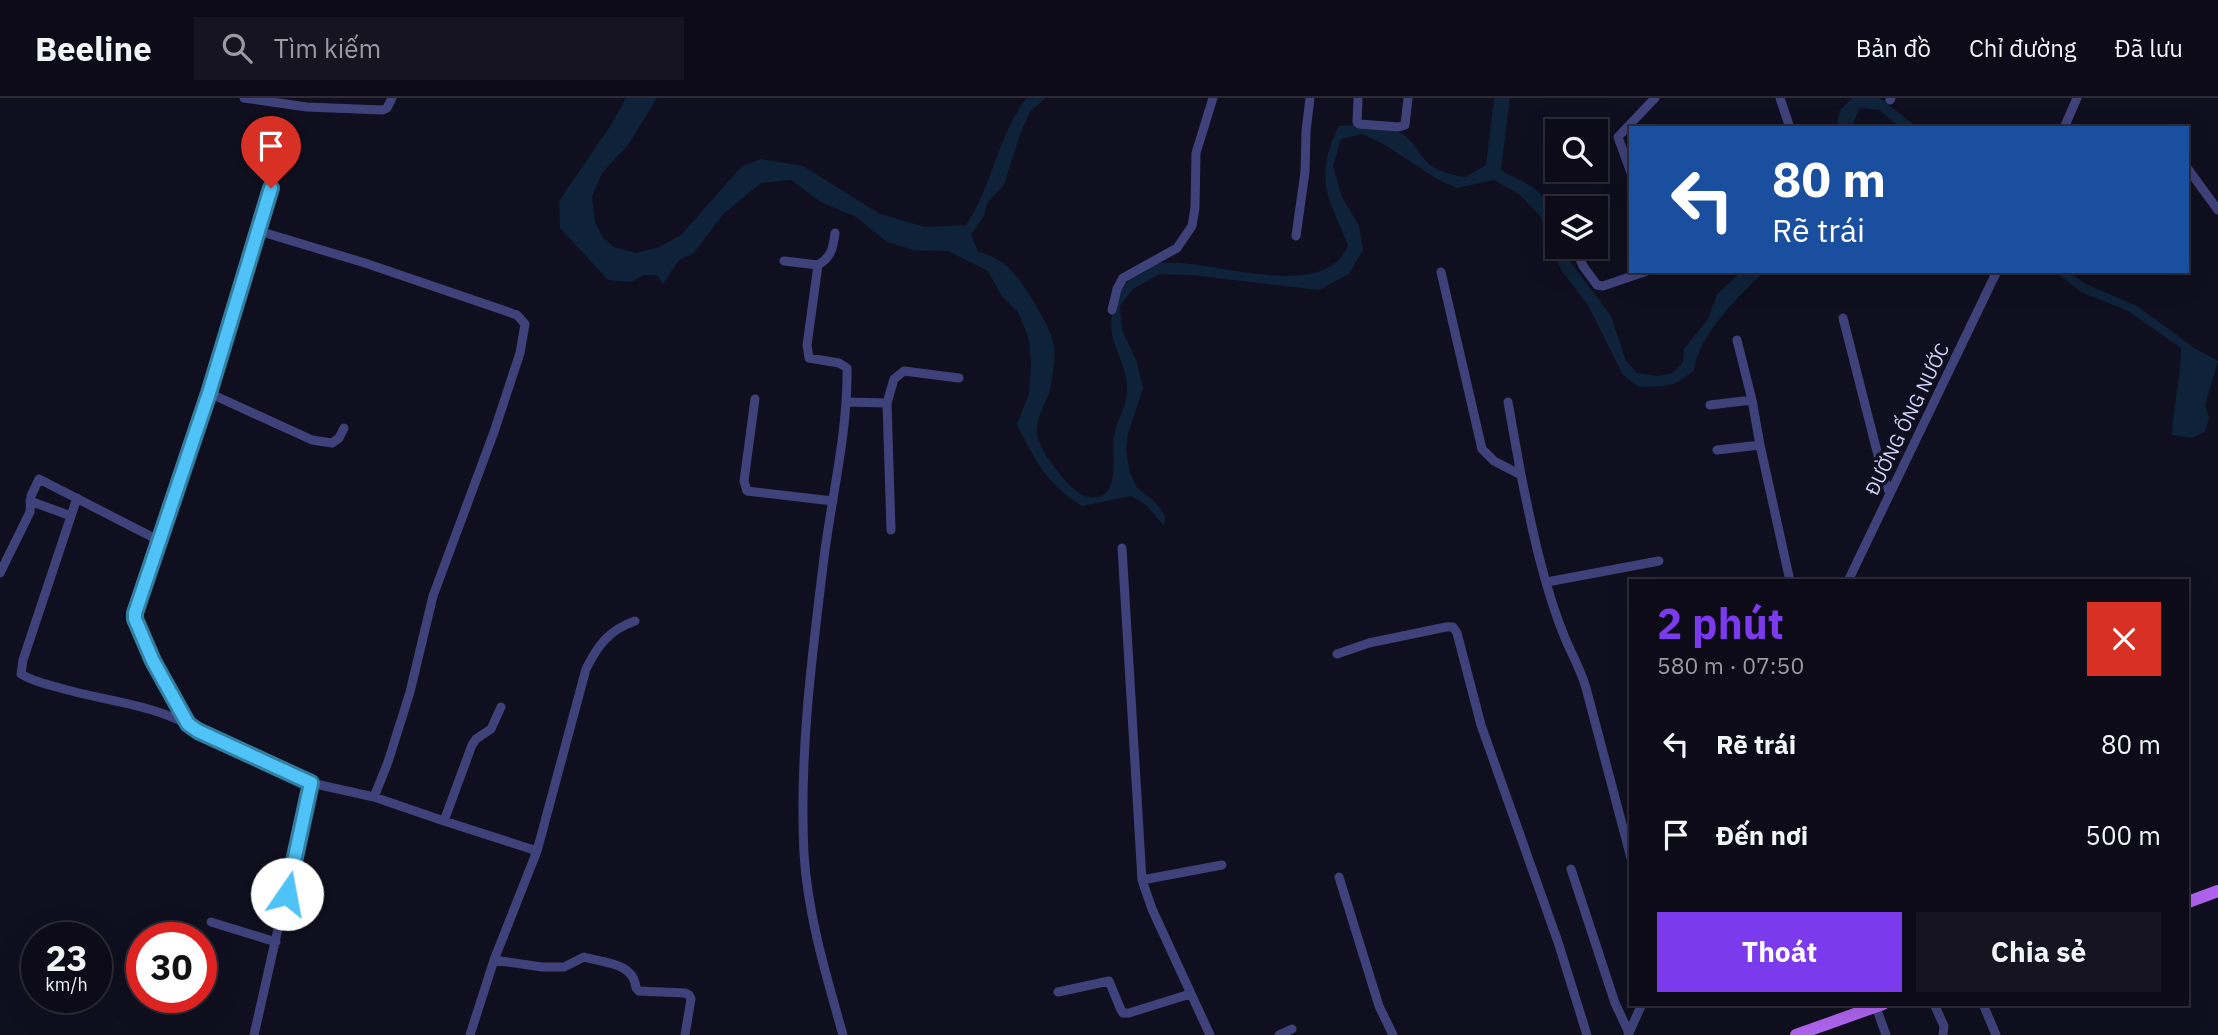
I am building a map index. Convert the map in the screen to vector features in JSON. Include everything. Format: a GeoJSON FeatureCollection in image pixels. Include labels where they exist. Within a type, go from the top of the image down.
{"type":"FeatureCollection","features":[{"type":"Feature","properties":{"kind":"main road"},"geometry":{"type":"LineString","coordinates":[[2189,902],[2218,891]]}},
{"type":"Feature","properties":{"kind":"main road"},"geometry":{"type":"LineString","coordinates":[[1796,1035],[1880,1006]]}},
{"type":"Feature","properties":{"kind":"street"},"geometry":{"type":"LineString","coordinates":[[244,98],[307,107],[382,110],[387,108],[392,98]]}},
{"type":"Feature","properties":{"kind":"street"},"geometry":{"type":"LineString","coordinates":[[1112,310],[1123,278],[1177,248],[1192,226],[1196,153],[1213,98]]}},
{"type":"Feature","properties":{"kind":"street"},"geometry":{"type":"LineString","coordinates":[[1296,236],[1305,173],[1310,98]]}},
{"type":"Feature","properties":{"kind":"street"},"geometry":{"type":"LineString","coordinates":[[1358,98],[1359,124],[1399,127],[1405,125],[1407,120],[1408,98]]}},
{"type":"Feature","properties":{"kind":"street"},"geometry":{"type":"LineString","coordinates":[[1629,167],[1618,137],[1655,98]]}},
{"type":"Feature","properties":{"kind":"street"},"geometry":{"type":"LineString","coordinates":[[1780,98],[1789,126]]}},
{"type":"Feature","properties":{"kind":"street"},"geometry":{"type":"LineString","coordinates":[[2065,126],[2077,98]]}},
{"type":"Feature","properties":{"kind":"street"},"geometry":{"type":"LineString","coordinates":[[2189,170],[2218,210]]}},
{"type":"Feature","properties":{"kind":"street"},"geometry":{"type":"LineString","coordinates":[[188,724],[153,661],[135,619],[138,599],[209,393],[271,188]]}},
{"type":"Feature","properties":{"kind":"street"},"geometry":{"type":"LineString","coordinates":[[259,231],[365,263],[517,315],[525,324],[520,353],[494,432],[433,596],[410,692],[374,797]]}},
{"type":"Feature","properties":{"kind":"street"},"geometry":{"type":"LineString","coordinates":[[784,261],[818,265],[832,252],[835,233]]}},
{"type":"Feature","properties":{"kind":"street"},"geometry":{"type":"LineString","coordinates":[[1580,259],[1597,285],[1603,286],[1641,273]]}},
{"type":"Feature","properties":{"kind":"street"},"geometry":{"type":"LineString","coordinates":[[818,265],[807,354],[814,360],[844,364],[847,368],[848,402],[820,594],[804,749],[804,833],[808,886],[817,941],[843,1035]]}},
{"type":"Feature","properties":{"kind":"street"},"geometry":{"type":"LineString","coordinates":[[1441,271],[1482,449],[1494,461],[1521,475]]}},
{"type":"Feature","properties":{"kind":"street","name":"ĐƯỜNG ỐNG NƯỚC"},"geometry":{"type":"LineString","coordinates":[[1849,579],[1996,273]]}},
{"type":"Feature","properties":{"kind":"street"},"geometry":{"type":"LineString","coordinates":[[1843,318],[1890,494]]}},
{"type":"Feature","properties":{"kind":"street"},"geometry":{"type":"LineString","coordinates":[[1737,340],[1790,579]]}},
{"type":"Feature","properties":{"kind":"street"},"geometry":{"type":"LineString","coordinates":[[891,530],[887,403],[894,379],[904,372],[959,378]]}},
{"type":"Feature","properties":{"kind":"street"},"geometry":{"type":"LineString","coordinates":[[209,393],[312,440],[332,443],[339,438],[344,428]]}},
{"type":"Feature","properties":{"kind":"street"},"geometry":{"type":"LineString","coordinates":[[755,400],[744,481],[747,491],[753,494],[833,501]]}},
{"type":"Feature","properties":{"kind":"street"},"geometry":{"type":"LineString","coordinates":[[1710,405],[1752,400]]}},
{"type":"Feature","properties":{"kind":"street"},"geometry":{"type":"LineString","coordinates":[[848,402],[887,403]]}},
{"type":"Feature","properties":{"kind":"street"},"geometry":{"type":"LineString","coordinates":[[1508,402],[1521,475],[1547,582],[1565,639],[1579,666],[1586,688],[1629,850]]}},
{"type":"Feature","properties":{"kind":"street"},"geometry":{"type":"LineString","coordinates":[[1717,450],[1760,445]]}},
{"type":"Feature","properties":{"kind":"street"},"geometry":{"type":"LineString","coordinates":[[0,573],[30,512],[31,499],[39,479],[158,540]]}},
{"type":"Feature","properties":{"kind":"street"},"geometry":{"type":"LineString","coordinates":[[77,498],[23,660],[21,674],[83,695],[145,708],[188,724],[311,783],[374,797],[537,851]]}},
{"type":"Feature","properties":{"kind":"street"},"geometry":{"type":"LineString","coordinates":[[31,499],[71,516]]}},
{"type":"Feature","properties":{"kind":"street"},"geometry":{"type":"LineString","coordinates":[[1122,548],[1142,880],[1152,909],[1210,1035]]}},
{"type":"Feature","properties":{"kind":"street"},"geometry":{"type":"LineString","coordinates":[[1547,582],[1659,561]]}},
{"type":"Feature","properties":{"kind":"street"},"geometry":{"type":"LineString","coordinates":[[470,1035],[494,960],[537,851],[586,669],[600,643],[608,635],[635,621]]}},
{"type":"Feature","properties":{"kind":"street"},"geometry":{"type":"LineString","coordinates":[[1337,654],[1369,643],[1446,626],[1453,627],[1479,708],[1481,725],[1561,952],[1587,1035]]}},
{"type":"Feature","properties":{"kind":"street"},"geometry":{"type":"LineString","coordinates":[[444,821],[472,746],[476,739],[491,729],[501,707]]}},
{"type":"Feature","properties":{"kind":"street"},"geometry":{"type":"LineString","coordinates":[[254,1035],[311,783]]}},
{"type":"Feature","properties":{"kind":"street"},"geometry":{"type":"LineString","coordinates":[[1142,880],[1222,865]]}},
{"type":"Feature","properties":{"kind":"street"},"geometry":{"type":"LineString","coordinates":[[1571,869],[1615,1003],[1628,1034]]}},
{"type":"Feature","properties":{"kind":"street"},"geometry":{"type":"LineString","coordinates":[[1339,877],[1379,1006],[1393,1035]]}},
{"type":"Feature","properties":{"kind":"street"},"geometry":{"type":"LineString","coordinates":[[217,924],[276,942]]}},
{"type":"Feature","properties":{"kind":"street"},"geometry":{"type":"LineString","coordinates":[[494,960],[542,967],[564,967],[584,957],[627,969],[635,977],[639,991],[689,995],[691,999],[685,1035]]}},
{"type":"Feature","properties":{"kind":"street"},"geometry":{"type":"LineString","coordinates":[[1058,992],[1108,981],[1123,1013],[1190,994]]}},
{"type":"Feature","properties":{"kind":"street"},"geometry":{"type":"LineString","coordinates":[[1628,1034],[1641,1006]]}},
{"type":"Feature","properties":{"kind":"street"},"geometry":{"type":"LineString","coordinates":[[1880,1006],[1886,1035]]}},
{"type":"Feature","properties":{"kind":"street"},"geometry":{"type":"LineString","coordinates":[[1935,1006],[1944,1026],[1943,1035]]}},
{"type":"Feature","properties":{"kind":"street"},"geometry":{"type":"LineString","coordinates":[[1984,1006],[1996,1035]]}},
{"type":"Feature","properties":{"kind":"street"},"geometry":{"type":"LineString","coordinates":[[1279,1035],[1292,1029]]}},
{"type":"Feature","properties":{"kind":"water"},"geometry":{"type":"Polygon","coordinates":[[[626,98],[657,98],[628,145],[602,173],[592,197],[595,222],[603,238],[614,247],[636,253],[659,247],[681,235],[741,167],[761,159],[803,166],[880,214],[925,227],[966,225],[983,194],[1017,112],[1027,98],[1045,98],[1030,112],[1004,185],[987,203],[984,216],[971,235],[978,252],[999,260],[1016,276],[1048,328],[1055,355],[1050,390],[1038,422],[1039,442],[1056,470],[1071,487],[1085,496],[1097,497],[1105,494],[1113,477],[1114,436],[1127,390],[1126,376],[1111,323],[1121,291],[1135,274],[1160,263],[1297,276],[1319,272],[1337,262],[1348,245],[1329,198],[1326,171],[1329,151],[1339,126],[1372,126],[1397,132],[1408,138],[1433,167],[1465,177],[1486,165],[1494,98],[1510,98],[1501,169],[1535,189],[1545,200],[1545,229],[1540,216],[1519,194],[1494,180],[1457,188],[1362,134],[1341,139],[1333,166],[1342,197],[1359,226],[1363,250],[1349,274],[1319,290],[1191,275],[1159,274],[1133,289],[1120,306],[1122,330],[1137,362],[1143,388],[1128,434],[1126,450],[1130,473],[1137,488],[1154,501],[1165,515],[1164,526],[1146,505],[1131,496],[1082,506],[1043,471],[1017,424],[1029,394],[1029,339],[1018,312],[1001,295],[988,271],[948,251],[913,250],[887,242],[856,217],[821,202],[791,180],[761,183],[723,214],[694,253],[679,260],[663,284],[657,275],[644,275],[631,282],[608,280],[560,228],[559,201],[611,125],[626,98]]]}},
{"type":"Feature","properties":{"kind":"water"},"geometry":{"type":"Polygon","coordinates":[[[1852,98],[1880,98],[1915,126],[1899,126],[1879,110],[1860,108],[1852,126],[1836,126],[1840,110],[1852,98]]]}},
{"type":"Feature","properties":{"kind":"water"},"geometry":{"type":"Polygon","coordinates":[[[1557,259],[1568,259],[1611,316],[1626,361],[1637,373],[1658,376],[1673,373],[1683,362],[1684,349],[1708,319],[1717,294],[1740,273],[1763,273],[1733,303],[1712,330],[1703,343],[1694,370],[1669,385],[1639,387],[1623,375],[1588,305],[1561,270],[1557,259]]]}},
{"type":"Feature","properties":{"kind":"water"},"geometry":{"type":"Polygon","coordinates":[[[2057,273],[2070,273],[2086,284],[2137,306],[2193,347],[2218,361],[2205,405],[2209,418],[2205,432],[2192,438],[2172,435],[2181,348],[2128,311],[2081,292],[2057,273]]]}},
{"type":"Feature","properties":{"kind":"route"},"geometry":{"type":"LineString","coordinates":[[271,188],[209,393],[138,599],[135,619],[153,661],[188,724],[311,783],[287,894]]}}]}
